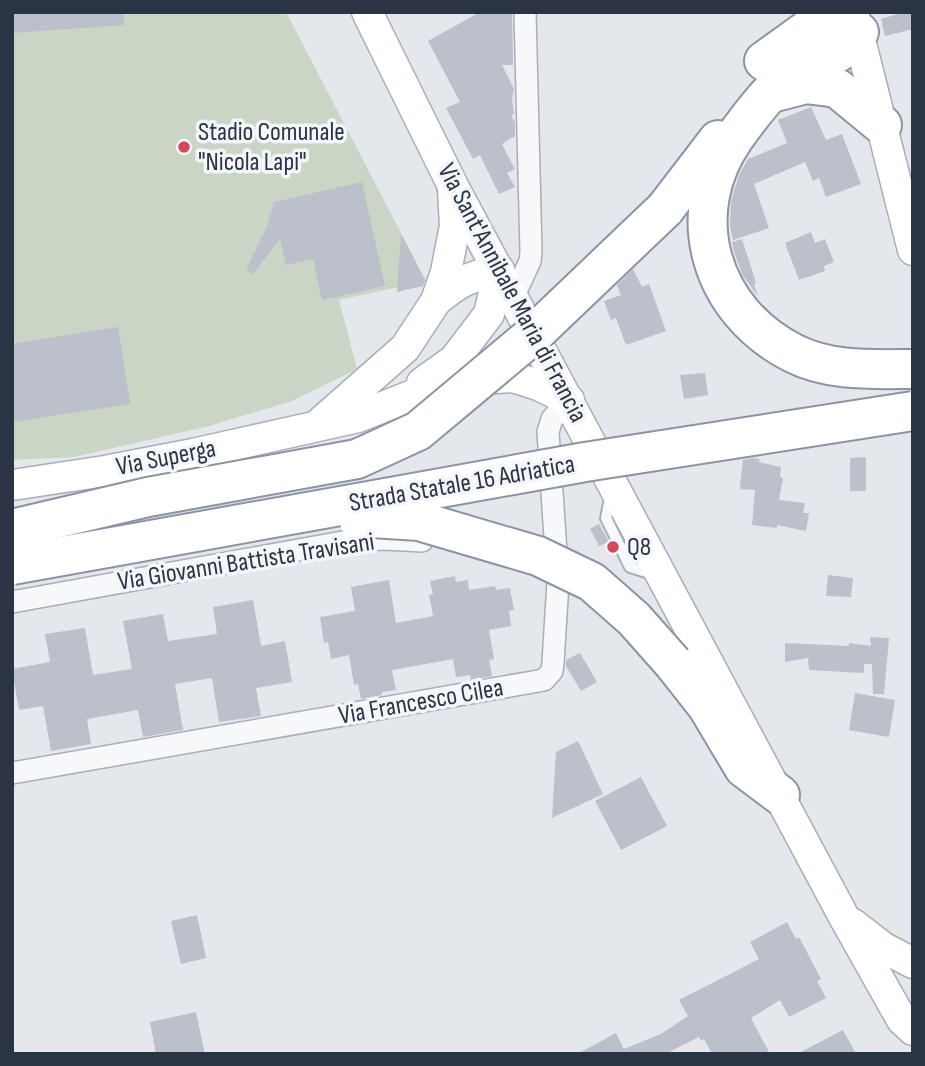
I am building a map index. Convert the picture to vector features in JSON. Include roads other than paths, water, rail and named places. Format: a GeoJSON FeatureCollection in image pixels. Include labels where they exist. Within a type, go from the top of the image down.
{"type":"FeatureCollection","features":[{"type":"Feature","properties":{"kind":"highway"},"geometry":{"type":"LineString","coordinates":[[779,12],[767,78],[714,177],[707,218],[713,265],[732,301],[753,326],[793,353],[843,369],[909,377]]}},
{"type":"Feature","properties":{"kind":"highway"},"geometry":{"type":"LineString","coordinates":[[12,529],[148,497],[357,459],[418,431],[534,334],[665,209],[807,30],[836,22],[856,22]]}},
{"type":"Feature","properties":{"kind":"highway"},"geometry":{"type":"LineString","coordinates":[[767,78],[837,88],[882,125]]}},
{"type":"Feature","properties":{"kind":"highway","name":"Strada Statale 16 Adriatica"},"geometry":{"type":"LineString","coordinates":[[12,544],[817,402],[909,377]]}},
{"type":"Feature","properties":{"kind":"highway","name":"Strada Statale 16 Adriatica"},"geometry":{"type":"LineString","coordinates":[[12,565],[585,462],[913,411]]}},
{"type":"Feature","properties":{"kind":"highway"},"geometry":{"type":"LineString","coordinates":[[12,565],[81,573],[372,518],[419,521],[538,556],[592,582],[634,620],[707,706],[744,768],[780,794]]}},
{"type":"Feature","properties":{"kind":"street","name":"Via Sant'Annibale Maria di Francia"},"geometry":{"type":"LineString","coordinates":[[367,12],[453,186],[844,917],[902,1020],[913,1030]]}},
{"type":"Feature","properties":{"kind":"street"},"geometry":{"type":"LineString","coordinates":[[514,296],[530,261],[531,252],[525,12]]}},
{"type":"Feature","properties":{"kind":"street"},"geometry":{"type":"LineString","coordinates":[[856,22],[913,250]]}},
{"type":"Feature","properties":{"kind":"street","name":"Via Superga"},"geometry":{"type":"LineString","coordinates":[[318,425],[405,348],[436,301],[446,272],[455,226],[453,186]]}},
{"type":"Feature","properties":{"kind":"street","name":"Via Superga"},"geometry":{"type":"LineString","coordinates":[[398,400],[454,360],[489,314],[499,270],[474,275],[456,284],[436,301]]}},
{"type":"Feature","properties":{"kind":"street","name":"Via Superga"},"geometry":{"type":"LineString","coordinates":[[12,485],[106,471],[358,417],[398,400],[463,380],[513,377],[569,400]]}},
{"type":"Feature","properties":{"kind":"street","name":"Via Francesco Cilea"},"geometry":{"type":"LineString","coordinates":[[12,774],[544,681],[552,671],[558,582],[548,432],[552,419],[569,400]]}},
{"type":"Feature","properties":{"kind":"street","name":"Via Giovanni Battista Travisani"},"geometry":{"type":"LineString","coordinates":[[12,602],[348,541],[385,538],[415,539],[490,558],[558,582]]}},
{"type":"Feature","properties":{"kind":"street"},"geometry":{"type":"LineString","coordinates":[[844,917],[884,948],[913,963]]}},
{"type":"Feature","properties":{"kind":"place","name":"Stadio Comunale \"Nicola Lapi\""},"geometry":{"type":"Point","coordinates":[184,147]}},
{"type":"Feature","properties":{"kind":"place","name":"Q8"},"geometry":{"type":"Point","coordinates":[613,547]}}]}
